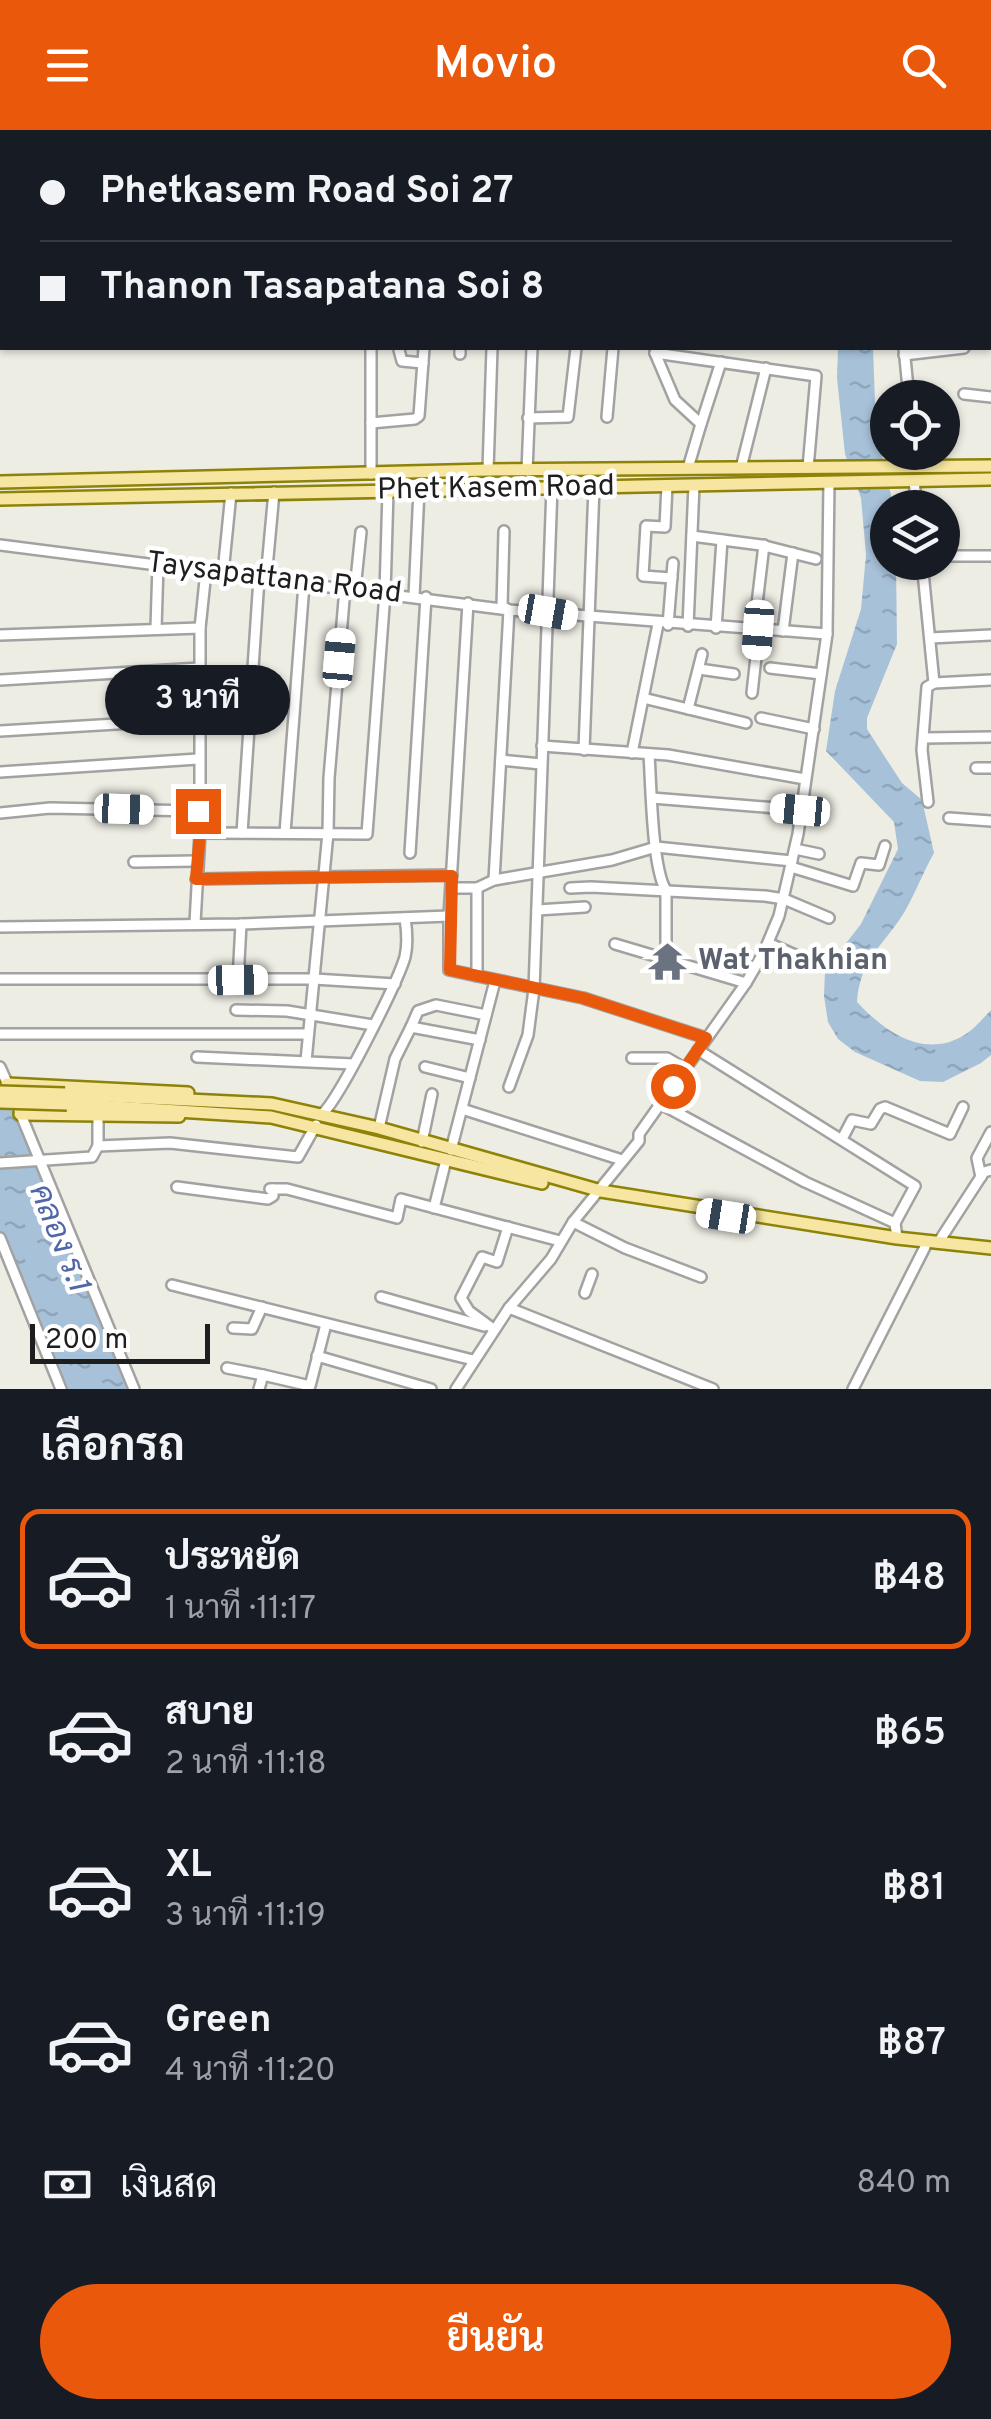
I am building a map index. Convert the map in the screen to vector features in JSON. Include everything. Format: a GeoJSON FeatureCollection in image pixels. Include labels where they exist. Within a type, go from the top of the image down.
{"type":"FeatureCollection","features":[{"type":"Feature","properties":{"kind":"main road","name":"Phet Kasem Road"},"geometry":{"type":"LineString","coordinates":[[960,466],[991,466]]}},
{"type":"Feature","properties":{"kind":"main road","name":"Phet Kasem Road"},"geometry":{"type":"LineString","coordinates":[[0,482],[488,470],[870,467]]}},
{"type":"Feature","properties":{"kind":"main road"},"geometry":{"type":"LineString","coordinates":[[610,469],[602,479],[610,487]]}},
{"type":"Feature","properties":{"kind":"main road"},"geometry":{"type":"LineString","coordinates":[[583,470],[590,475],[588,487]]}},
{"type":"Feature","properties":{"kind":"main road"},"geometry":{"type":"LineString","coordinates":[[319,475],[319,492]]}},
{"type":"Feature","properties":{"kind":"main road"},"geometry":{"type":"LineString","coordinates":[[171,478],[171,494]]}},
{"type":"Feature","properties":{"kind":"main road","name":"Phet Kasem Road"},"geometry":{"type":"LineString","coordinates":[[0,499],[991,480]]}},
{"type":"Feature","properties":{"kind":"main road"},"geometry":{"type":"LineString","coordinates":[[4,1088],[168,1090],[239,1107]]}},
{"type":"Feature","properties":{"kind":"main road"},"geometry":{"type":"LineString","coordinates":[[4,1088],[66,1099]]}},
{"type":"Feature","properties":{"kind":"main road"},"geometry":{"type":"LineString","coordinates":[[0,1102],[66,1099],[239,1107]]}},
{"type":"Feature","properties":{"kind":"main road"},"geometry":{"type":"LineString","coordinates":[[20,1114],[165,1117],[272,1104],[318,1120],[597,1193],[868,1236],[991,1250]]}},
{"type":"Feature","properties":{"kind":"main road"},"geometry":{"type":"LineString","coordinates":[[318,1120],[379,1128],[449,1155]]}},
{"type":"Feature","properties":{"kind":"main road"},"geometry":{"type":"LineString","coordinates":[[868,1236],[931,1245]]}},
{"type":"Feature","properties":{"kind":"street"},"geometry":{"type":"LineString","coordinates":[[371,350],[371,474]]}},
{"type":"Feature","properties":{"kind":"street"},"geometry":{"type":"LineString","coordinates":[[400,350],[402,361],[423,363]]}},
{"type":"Feature","properties":{"kind":"street"},"geometry":{"type":"LineString","coordinates":[[371,422],[418,418],[424,350]]}},
{"type":"Feature","properties":{"kind":"street"},"geometry":{"type":"LineString","coordinates":[[488,470],[492,350]]}},
{"type":"Feature","properties":{"kind":"street"},"geometry":{"type":"LineString","coordinates":[[527,470],[532,350]]}},
{"type":"Feature","properties":{"kind":"street"},"geometry":{"type":"LineString","coordinates":[[528,418],[568,417],[576,350]]}},
{"type":"Feature","properties":{"kind":"street"},"geometry":{"type":"LineString","coordinates":[[608,417],[613,350]]}},
{"type":"Feature","properties":{"kind":"street"},"geometry":{"type":"LineString","coordinates":[[654,350],[816,376],[808,468]]}},
{"type":"Feature","properties":{"kind":"street"},"geometry":{"type":"LineString","coordinates":[[654,350],[674,400],[701,424]]}},
{"type":"Feature","properties":{"kind":"street"},"geometry":{"type":"LineString","coordinates":[[904,351],[907,380]]}},
{"type":"Feature","properties":{"kind":"street"},"geometry":{"type":"LineString","coordinates":[[688,468],[721,362]]}},
{"type":"Feature","properties":{"kind":"street"},"geometry":{"type":"LineString","coordinates":[[741,468],[766,368]]}},
{"type":"Feature","properties":{"kind":"street"},"geometry":{"type":"LineString","coordinates":[[964,394],[991,396]]}},
{"type":"Feature","properties":{"kind":"street"},"geometry":{"type":"LineString","coordinates":[[914,481],[915,490]]}},
{"type":"Feature","properties":{"kind":"street"},"geometry":{"type":"LineString","coordinates":[[456,1389],[494,1329],[639,1140],[639,1134],[746,983],[768,943],[784,899],[795,849],[814,729],[827,634],[832,482]]}},
{"type":"Feature","properties":{"kind":"street"},"geometry":{"type":"LineString","coordinates":[[688,626],[694,485]]}},
{"type":"Feature","properties":{"kind":"street"},"geometry":{"type":"LineString","coordinates":[[667,486],[665,527],[646,526],[643,576],[672,578]]}},
{"type":"Feature","properties":{"kind":"street"},"geometry":{"type":"LineString","coordinates":[[509,1086],[528,1034],[534,989],[552,487]]}},
{"type":"Feature","properties":{"kind":"street"},"geometry":{"type":"LineString","coordinates":[[584,750],[588,487]]}},
{"type":"Feature","properties":{"kind":"street"},"geometry":{"type":"LineString","coordinates":[[410,852],[420,597],[419,490]]}},
{"type":"Feature","properties":{"kind":"street"},"geometry":{"type":"LineString","coordinates":[[200,833],[367,834],[385,593],[388,491]]}},
{"type":"Feature","properties":{"kind":"street"},"geometry":{"type":"LineString","coordinates":[[242,833],[262,579],[274,492]]}},
{"type":"Feature","properties":{"kind":"street"},"geometry":{"type":"LineString","coordinates":[[223,573],[231,493]]}},
{"type":"Feature","properties":{"kind":"street"},"geometry":{"type":"LineString","coordinates":[[494,880],[509,610],[502,606],[504,531]]}},
{"type":"Feature","properties":{"kind":"street"},"geometry":{"type":"LineString","coordinates":[[306,1062],[330,778],[350,588],[361,532]]}},
{"type":"Feature","properties":{"kind":"street"},"geometry":{"type":"LineString","coordinates":[[692,536],[764,546],[816,559]]}},
{"type":"Feature","properties":{"kind":"street"},"geometry":{"type":"LineString","coordinates":[[716,628],[722,540]]}},
{"type":"Feature","properties":{"kind":"street","name":"Taysapattana Road"},"geometry":{"type":"LineString","coordinates":[[0,545],[509,610],[827,634]]}},
{"type":"Feature","properties":{"kind":"street"},"geometry":{"type":"LineString","coordinates":[[752,692],[764,546]]}},
{"type":"Feature","properties":{"kind":"street"},"geometry":{"type":"LineString","coordinates":[[783,631],[793,553]]}},
{"type":"Feature","properties":{"kind":"street"},"geometry":{"type":"LineString","coordinates":[[960,556],[991,556]]}},
{"type":"Feature","properties":{"kind":"street"},"geometry":{"type":"LineString","coordinates":[[632,753],[663,624],[672,562]]}},
{"type":"Feature","properties":{"kind":"street"},"geometry":{"type":"LineString","coordinates":[[156,628],[158,564]]}},
{"type":"Feature","properties":{"kind":"street"},"geometry":{"type":"LineString","coordinates":[[196,923],[200,628],[206,571]]}},
{"type":"Feature","properties":{"kind":"street"},"geometry":{"type":"LineString","coordinates":[[924,580],[934,683]]}},
{"type":"Feature","properties":{"kind":"street"},"geometry":{"type":"LineString","coordinates":[[285,833],[304,584]]}},
{"type":"Feature","properties":{"kind":"street"},"geometry":{"type":"LineString","coordinates":[[468,603],[449,916],[450,970],[583,998],[706,1038]]}},
{"type":"Feature","properties":{"kind":"street"},"geometry":{"type":"LineString","coordinates":[[0,636],[200,628]]}},
{"type":"Feature","properties":{"kind":"street"},"geometry":{"type":"LineString","coordinates":[[930,638],[991,635]]}},
{"type":"Feature","properties":{"kind":"street"},"geometry":{"type":"LineString","coordinates":[[688,709],[702,654]]}},
{"type":"Feature","properties":{"kind":"street"},"geometry":{"type":"LineString","coordinates":[[0,680],[200,668]]}},
{"type":"Feature","properties":{"kind":"street"},"geometry":{"type":"LineString","coordinates":[[699,668],[734,674]]}},
{"type":"Feature","properties":{"kind":"street"},"geometry":{"type":"LineString","coordinates":[[770,668],[821,674]]}},
{"type":"Feature","properties":{"kind":"street"},"geometry":{"type":"LineString","coordinates":[[928,802],[922,763],[927,687],[934,683],[991,680]]}},
{"type":"Feature","properties":{"kind":"street"},"geometry":{"type":"LineString","coordinates":[[643,698],[746,723]]}},
{"type":"Feature","properties":{"kind":"street"},"geometry":{"type":"LineString","coordinates":[[761,718],[814,729]]}},
{"type":"Feature","properties":{"kind":"street"},"geometry":{"type":"LineString","coordinates":[[0,731],[199,719]]}},
{"type":"Feature","properties":{"kind":"street"},"geometry":{"type":"LineString","coordinates":[[924,738],[991,737]]}},
{"type":"Feature","properties":{"kind":"street"},"geometry":{"type":"LineString","coordinates":[[542,746],[649,754],[805,779]]}},
{"type":"Feature","properties":{"kind":"street"},"geometry":{"type":"LineString","coordinates":[[649,754],[656,847],[666,890],[666,958]]}},
{"type":"Feature","properties":{"kind":"street"},"geometry":{"type":"LineString","coordinates":[[0,772],[198,759]]}},
{"type":"Feature","properties":{"kind":"street"},"geometry":{"type":"LineString","coordinates":[[501,760],[541,764]]}},
{"type":"Feature","properties":{"kind":"street"},"geometry":{"type":"LineString","coordinates":[[976,768],[991,768]]}},
{"type":"Feature","properties":{"kind":"street"},"geometry":{"type":"LineString","coordinates":[[652,798],[800,810]]}},
{"type":"Feature","properties":{"kind":"street"},"geometry":{"type":"LineString","coordinates":[[0,813],[50,808],[198,811]]}},
{"type":"Feature","properties":{"kind":"street"},"geometry":{"type":"LineString","coordinates":[[949,818],[991,821]]}},
{"type":"Feature","properties":{"kind":"street"},"geometry":{"type":"LineString","coordinates":[[452,888],[477,888],[494,880],[612,860],[656,847],[791,864],[853,886],[861,863],[879,865],[885,846]]}},
{"type":"Feature","properties":{"kind":"street"},"geometry":{"type":"LineString","coordinates":[[795,849],[818,854]]}},
{"type":"Feature","properties":{"kind":"street"},"geometry":{"type":"LineString","coordinates":[[134,862],[196,862]]}},
{"type":"Feature","properties":{"kind":"street"},"geometry":{"type":"LineString","coordinates":[[196,879],[452,876]]}},
{"type":"Feature","properties":{"kind":"street"},"geometry":{"type":"LineString","coordinates":[[477,888],[477,976]]}},
{"type":"Feature","properties":{"kind":"street"},"geometry":{"type":"LineString","coordinates":[[570,888],[784,899],[830,918]]}},
{"type":"Feature","properties":{"kind":"street"},"geometry":{"type":"LineString","coordinates":[[537,910],[585,907]]}},
{"type":"Feature","properties":{"kind":"street"},"geometry":{"type":"LineString","coordinates":[[0,926],[241,924],[449,916]]}},
{"type":"Feature","properties":{"kind":"street"},"geometry":{"type":"LineString","coordinates":[[98,1146],[170,1143],[298,1156],[318,1120],[329,1109],[394,984],[405,955],[405,918]]}},
{"type":"Feature","properties":{"kind":"street"},"geometry":{"type":"LineString","coordinates":[[238,980],[241,924]]}},
{"type":"Feature","properties":{"kind":"street"},"geometry":{"type":"LineString","coordinates":[[768,943],[802,958],[826,958]]}},
{"type":"Feature","properties":{"kind":"street"},"geometry":{"type":"LineString","coordinates":[[616,944],[746,983]]}},
{"type":"Feature","properties":{"kind":"street"},"geometry":{"type":"LineString","coordinates":[[0,978],[314,979],[394,984]]}},
{"type":"Feature","properties":{"kind":"street"},"geometry":{"type":"LineString","coordinates":[[434,1208],[496,980]]}},
{"type":"Feature","properties":{"kind":"street"},"geometry":{"type":"LineString","coordinates":[[379,1128],[395,1059],[418,1011],[436,1005],[486,1015]]}},
{"type":"Feature","properties":{"kind":"street"},"geometry":{"type":"LineString","coordinates":[[236,1010],[310,1014],[373,1024]]}},
{"type":"Feature","properties":{"kind":"street"},"geometry":{"type":"LineString","coordinates":[[411,1027],[480,1040]]}},
{"type":"Feature","properties":{"kind":"street"},"geometry":{"type":"LineString","coordinates":[[0,1034],[307,1034]]}},
{"type":"Feature","properties":{"kind":"street"},"geometry":{"type":"LineString","coordinates":[[698,1050],[915,1186],[895,1223],[897,1238]]}},
{"type":"Feature","properties":{"kind":"street"},"geometry":{"type":"LineString","coordinates":[[197,1057],[352,1064]]}},
{"type":"Feature","properties":{"kind":"street"},"geometry":{"type":"LineString","coordinates":[[632,1058],[667,1058],[684,1068]]}},
{"type":"Feature","properties":{"kind":"street"},"geometry":{"type":"LineString","coordinates":[[0,1066],[4,1088],[20,1114],[134,1389]]}},
{"type":"Feature","properties":{"kind":"street"},"geometry":{"type":"LineString","coordinates":[[425,1067],[470,1078]]}},
{"type":"Feature","properties":{"kind":"street"},"geometry":{"type":"LineString","coordinates":[[422,1142],[432,1094]]}},
{"type":"Feature","properties":{"kind":"street"},"geometry":{"type":"LineString","coordinates":[[661,1104],[805,1182],[895,1223]]}},
{"type":"Feature","properties":{"kind":"street"},"geometry":{"type":"LineString","coordinates":[[842,1139],[852,1120],[858,1118],[871,1124],[885,1107],[950,1134],[963,1107]]}},
{"type":"Feature","properties":{"kind":"street"},"geometry":{"type":"LineString","coordinates":[[462,1109],[622,1160]]}},
{"type":"Feature","properties":{"kind":"street"},"geometry":{"type":"LineString","coordinates":[[0,1162],[92,1157],[98,1146],[98,1116]]}},
{"type":"Feature","properties":{"kind":"street"},"geometry":{"type":"LineString","coordinates":[[981,1177],[977,1158],[991,1132]]}},
{"type":"Feature","properties":{"kind":"street"},"geometry":{"type":"LineString","coordinates":[[853,1389],[874,1342],[931,1245],[981,1177],[991,1170]]}},
{"type":"Feature","properties":{"kind":"street"},"geometry":{"type":"LineString","coordinates":[[314,1196],[318,1182]]}},
{"type":"Feature","properties":{"kind":"street"},"geometry":{"type":"LineString","coordinates":[[177,1187],[268,1199],[273,1196],[272,1189],[287,1189],[397,1218],[401,1199],[560,1241]]}},
{"type":"Feature","properties":{"kind":"street"},"geometry":{"type":"LineString","coordinates":[[573,1222],[625,1248],[701,1277]]}},
{"type":"Feature","properties":{"kind":"street"},"geometry":{"type":"LineString","coordinates":[[494,1329],[468,1311],[461,1298],[482,1256],[497,1262],[508,1227]]}},
{"type":"Feature","properties":{"kind":"street"},"geometry":{"type":"LineString","coordinates":[[0,1238],[60,1389]]}},
{"type":"Feature","properties":{"kind":"street"},"geometry":{"type":"LineString","coordinates":[[586,1293],[592,1274]]}},
{"type":"Feature","properties":{"kind":"street"},"geometry":{"type":"LineString","coordinates":[[172,1285],[473,1360]]}},
{"type":"Feature","properties":{"kind":"street"},"geometry":{"type":"LineString","coordinates":[[381,1297],[494,1329]]}},
{"type":"Feature","properties":{"kind":"street"},"geometry":{"type":"LineString","coordinates":[[232,1328],[254,1328],[262,1307]]}},
{"type":"Feature","properties":{"kind":"street"},"geometry":{"type":"LineString","coordinates":[[510,1308],[712,1389]]}},
{"type":"Feature","properties":{"kind":"street"},"geometry":{"type":"LineString","coordinates":[[310,1386],[326,1324]]}},
{"type":"Feature","properties":{"kind":"street"},"geometry":{"type":"LineString","coordinates":[[317,1356],[431,1389]]}},
{"type":"Feature","properties":{"kind":"street"},"geometry":{"type":"LineString","coordinates":[[227,1368],[323,1389]]}},
{"type":"Feature","properties":{"kind":"street"},"geometry":{"type":"LineString","coordinates":[[258,1389],[263,1375]]}},
{"type":"Feature","properties":{"kind":"water"},"geometry":{"type":"Polygon","coordinates":[[[838,350],[873,350],[870,470],[885,470],[890,490],[870,490],[870,580],[896,580],[897,644],[867,718],[867,729],[902,783],[922,800],[934,853],[905,911],[868,963],[857,1002],[891,1031],[918,1043],[932,1044],[946,1043],[965,1034],[991,1010],[991,1055],[943,1082],[920,1081],[855,1052],[838,1039],[828,1022],[825,970],[861,924],[898,849],[894,822],[826,751],[835,691],[861,609],[866,555],[861,498],[845,454],[838,350]]]}},
{"type":"Feature","properties":{"kind":"water","name":"คลอง ร.1"},"geometry":{"type":"Polygon","coordinates":[[[0,1076],[128,1389],[62,1389],[0,1236],[0,1076]]]}},
{"type":"Feature","properties":{"kind":"place","name":"Wat Thakhian"},"geometry":{"type":"Point","coordinates":[668,961]}},
{"type":"Feature","properties":{"kind":"route"},"geometry":{"type":"LineString","coordinates":[[198,811],[196,879],[452,876],[450,970],[583,998],[706,1038],[673,1086]]}}]}
